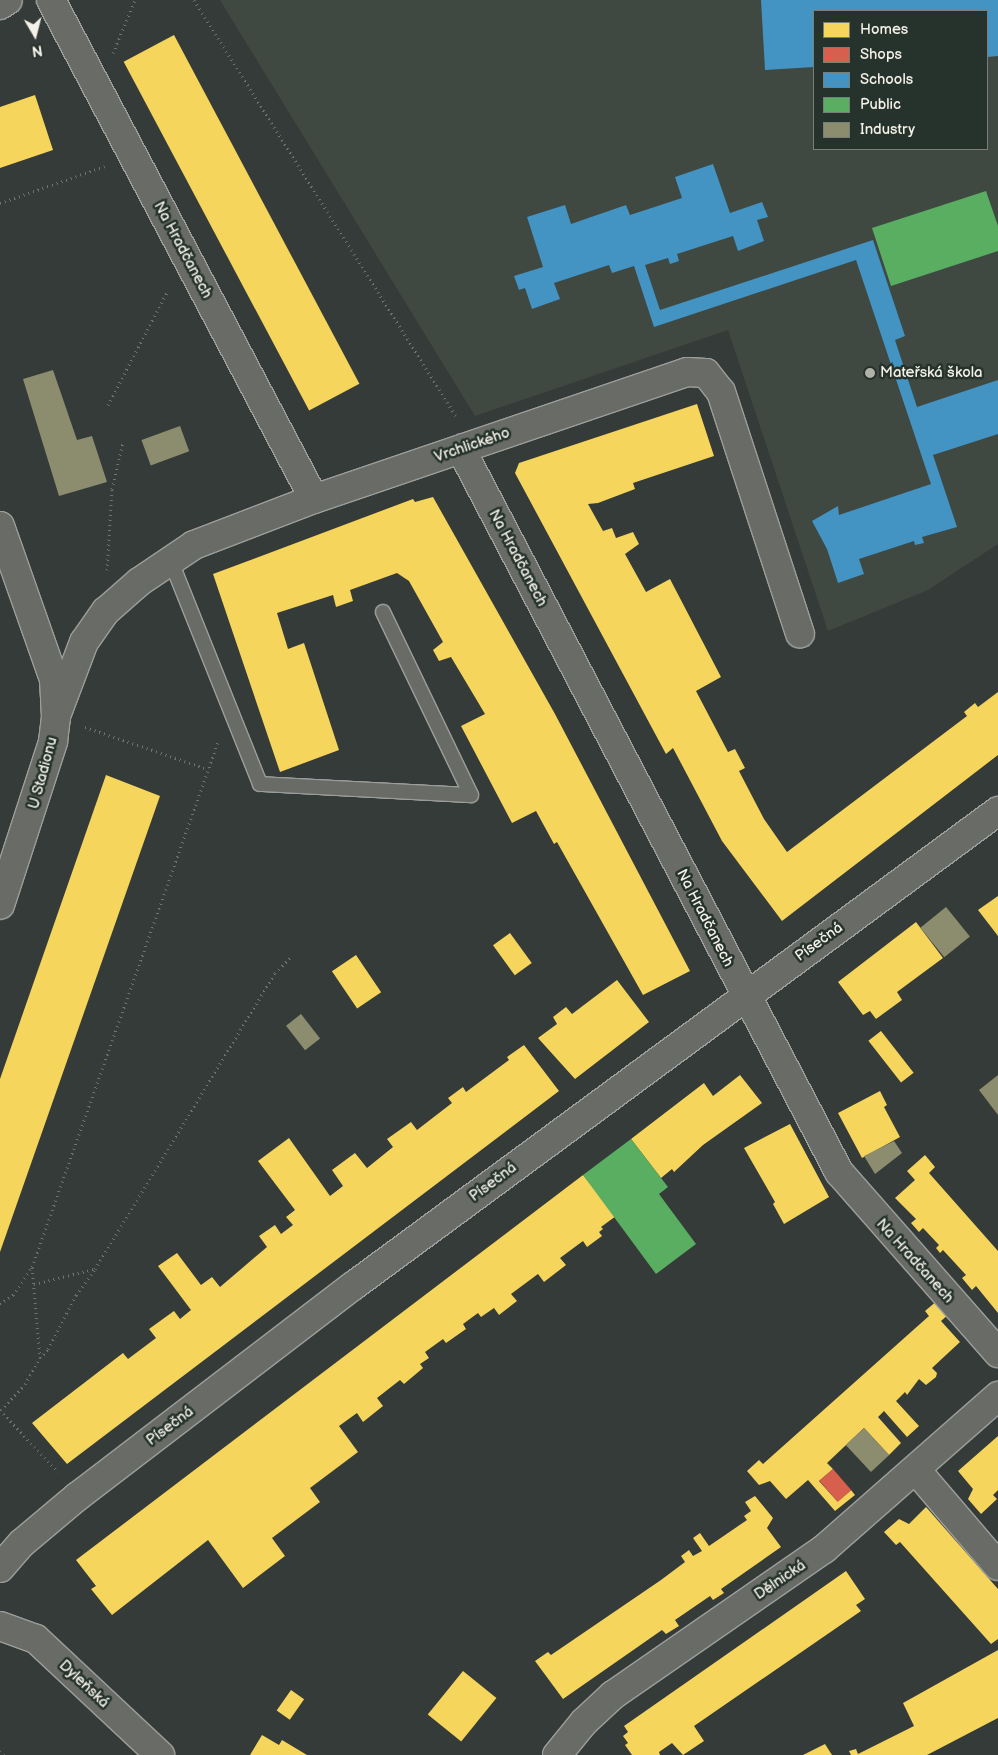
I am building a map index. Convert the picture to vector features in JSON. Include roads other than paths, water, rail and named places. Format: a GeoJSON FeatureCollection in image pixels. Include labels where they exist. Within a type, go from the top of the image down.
{"type":"FeatureCollection","features":[{"type":"Feature","properties":{"kind":"street"},"geometry":{"type":"LineString","coordinates":[[0,5],[8,0]]}},
{"type":"Feature","properties":{"kind":"street","name":"Na Hradčanech"},"geometry":{"type":"LineString","coordinates":[[52,0],[314,499]]}},
{"type":"Feature","properties":{"kind":"street","name":"Vrchlického"},"geometry":{"type":"LineString","coordinates":[[56,717],[74,665],[106,611],[170,559],[220,533],[686,372],[706,373],[721,392],[800,633]]}},
{"type":"Feature","properties":{"kind":"street","name":"Na Hradčanech"},"geometry":{"type":"LineString","coordinates":[[468,447],[745,995],[839,1172],[998,1353]]}},
{"type":"Feature","properties":{"kind":"street","name":"U Stadionu"},"geometry":{"type":"LineString","coordinates":[[0,526],[54,679],[56,717],[53,742],[43,778],[0,905]]}},
{"type":"Feature","properties":{"kind":"street","name":"Písečná"},"geometry":{"type":"LineString","coordinates":[[0,1568],[22,1543],[102,1478],[353,1286],[745,995],[998,812]]}},
{"type":"Feature","properties":{"kind":"street","name":"Dělnická"},"geometry":{"type":"LineString","coordinates":[[558,1755],[584,1722],[613,1695],[824,1549],[998,1396]]}},
{"type":"Feature","properties":{"kind":"street"},"geometry":{"type":"LineString","coordinates":[[916,1470],[998,1566]]}},
{"type":"Feature","properties":{"kind":"street","name":"Dyleňská"},"geometry":{"type":"LineString","coordinates":[[0,1626],[36,1639],[160,1755]]}},
{"type":"Feature","properties":{"kind":"lane"},"geometry":{"type":"LineString","coordinates":[[170,559],[260,784],[472,795],[383,612]]}},
{"type":"Feature","properties":{"kind":"place","name":"Mateřská škola"},"geometry":{"type":"Point","coordinates":[870,373]}}]}
